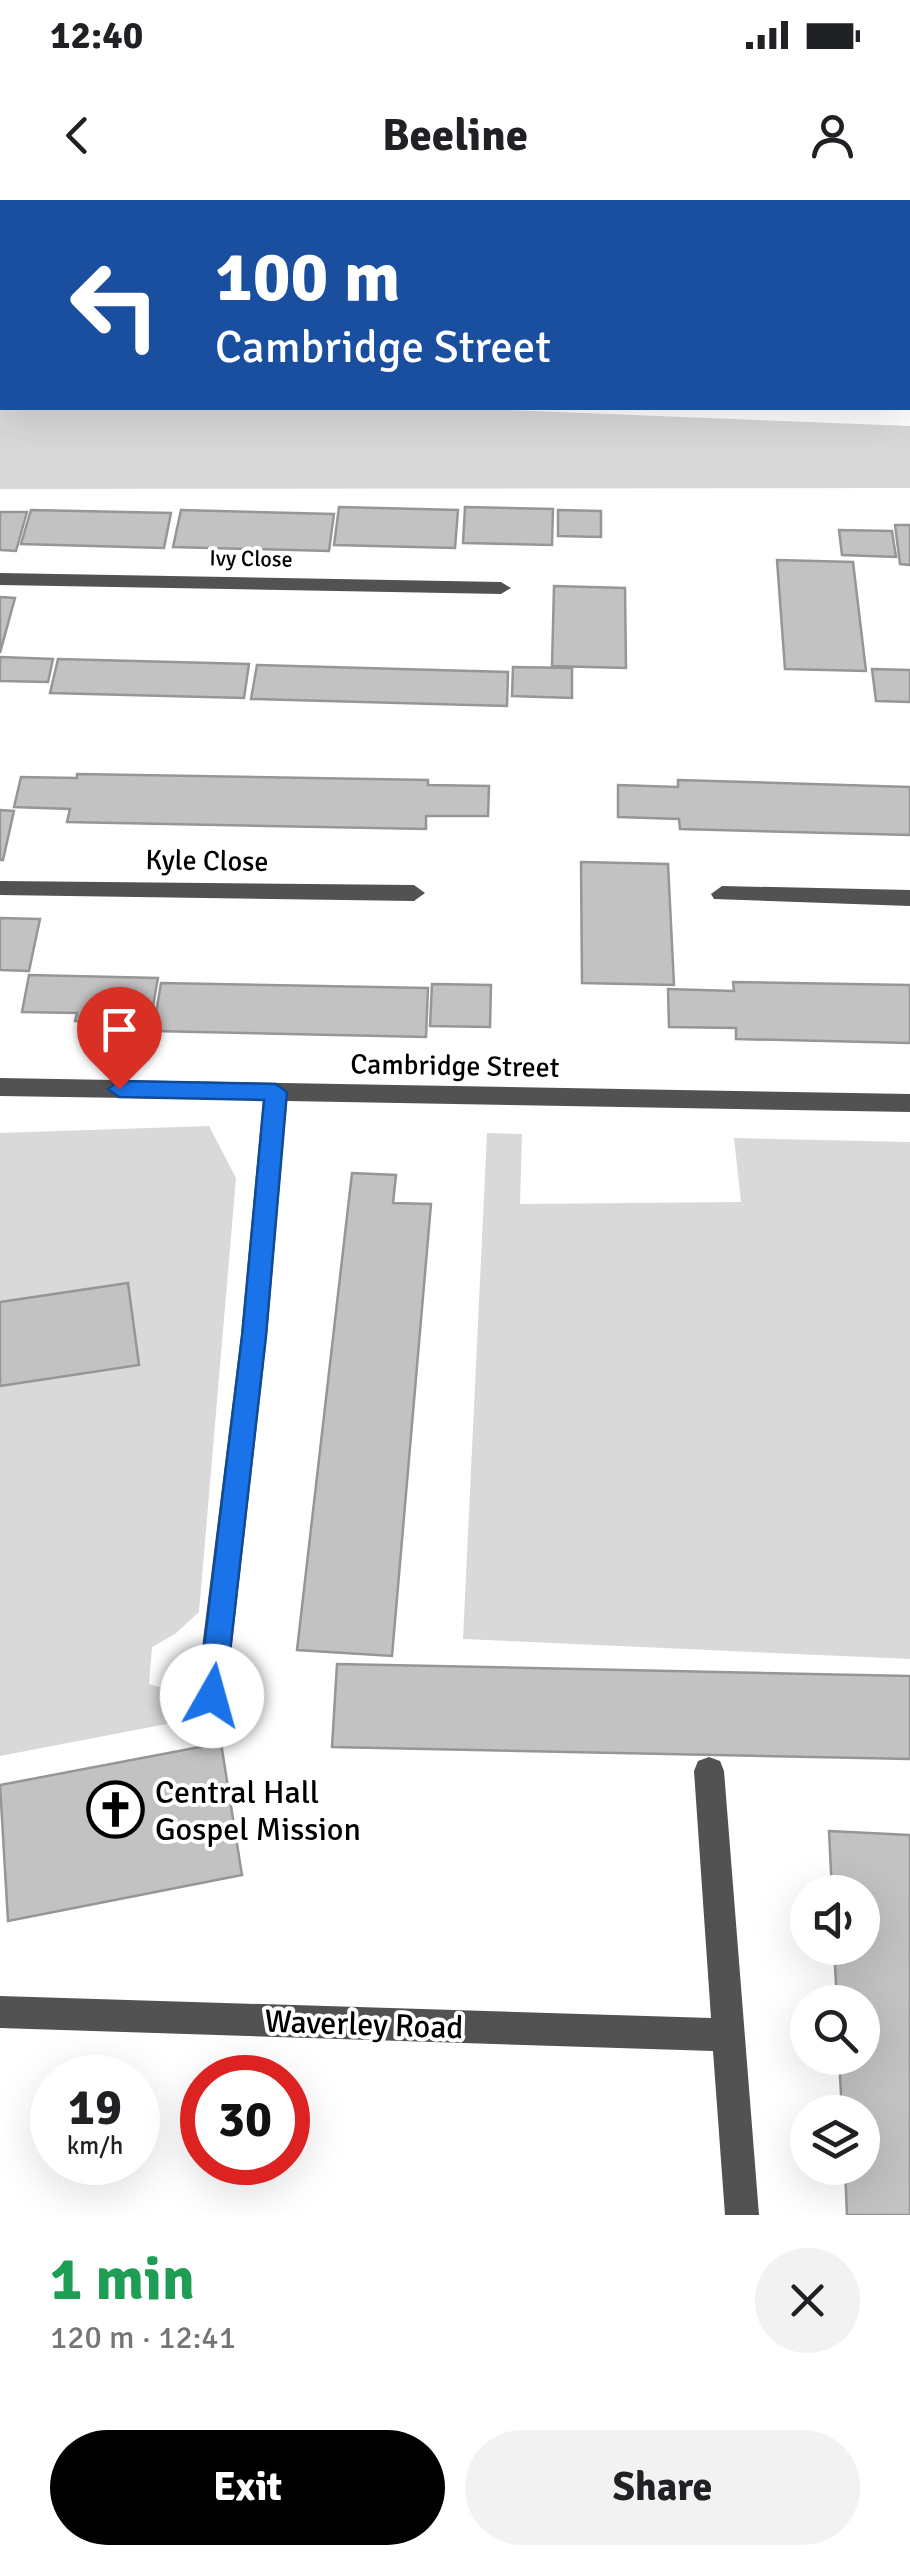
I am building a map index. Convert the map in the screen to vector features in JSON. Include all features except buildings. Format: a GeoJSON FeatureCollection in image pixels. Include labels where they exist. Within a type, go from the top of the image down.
{"type":"FeatureCollection","features":[{"type":"Feature","properties":{"kind":"street","name":"Ivy Close"},"geometry":{"type":"LineString","coordinates":[[0,578],[501,588]]}},
{"type":"Feature","properties":{"kind":"street","name":"Kyle Close"},"geometry":{"type":"LineString","coordinates":[[0,888],[414,893]]}},
{"type":"Feature","properties":{"kind":"street"},"geometry":{"type":"LineString","coordinates":[[722,894],[910,898]]}},
{"type":"Feature","properties":{"kind":"street","name":"Cambridge Street"},"geometry":{"type":"LineString","coordinates":[[0,1088],[910,1103]]}},
{"type":"Feature","properties":{"kind":"street"},"geometry":{"type":"LineString","coordinates":[[212,1696],[254,1336],[276,1092]]}},
{"type":"Feature","properties":{"kind":"street"},"geometry":{"type":"LineString","coordinates":[[709,1771],[742,2215]]}},
{"type":"Feature","properties":{"kind":"street","name":"Waverley Road"},"geometry":{"type":"LineString","coordinates":[[0,2012],[728,2035]]}},
{"type":"Feature","properties":{"kind":"shaded area"},"geometry":{"type":"Polygon","coordinates":[[[0,410],[506,410],[910,426],[910,488],[0,489],[0,410]]]}},
{"type":"Feature","properties":{"kind":"shaded area"},"geometry":{"type":"Polygon","coordinates":[[[209,1126],[236,1178],[199,1612],[175,1634],[152,1647],[149,1684],[183,1694],[198,1718],[0,1756],[0,1133],[209,1126]]]}},
{"type":"Feature","properties":{"kind":"shaded area"},"geometry":{"type":"Polygon","coordinates":[[[487,1133],[522,1134],[520,1204],[741,1202],[734,1138],[910,1142],[910,1659],[463,1639],[487,1133]]]}},
{"type":"Feature","properties":{"kind":"place","name":"Central Hall Gospel Mission"},"geometry":{"type":"Point","coordinates":[116,1810]}},
{"type":"Feature","properties":{"kind":"route"},"geometry":{"type":"LineString","coordinates":[[119,1089],[276,1092],[254,1336],[212,1696]]}}]}
